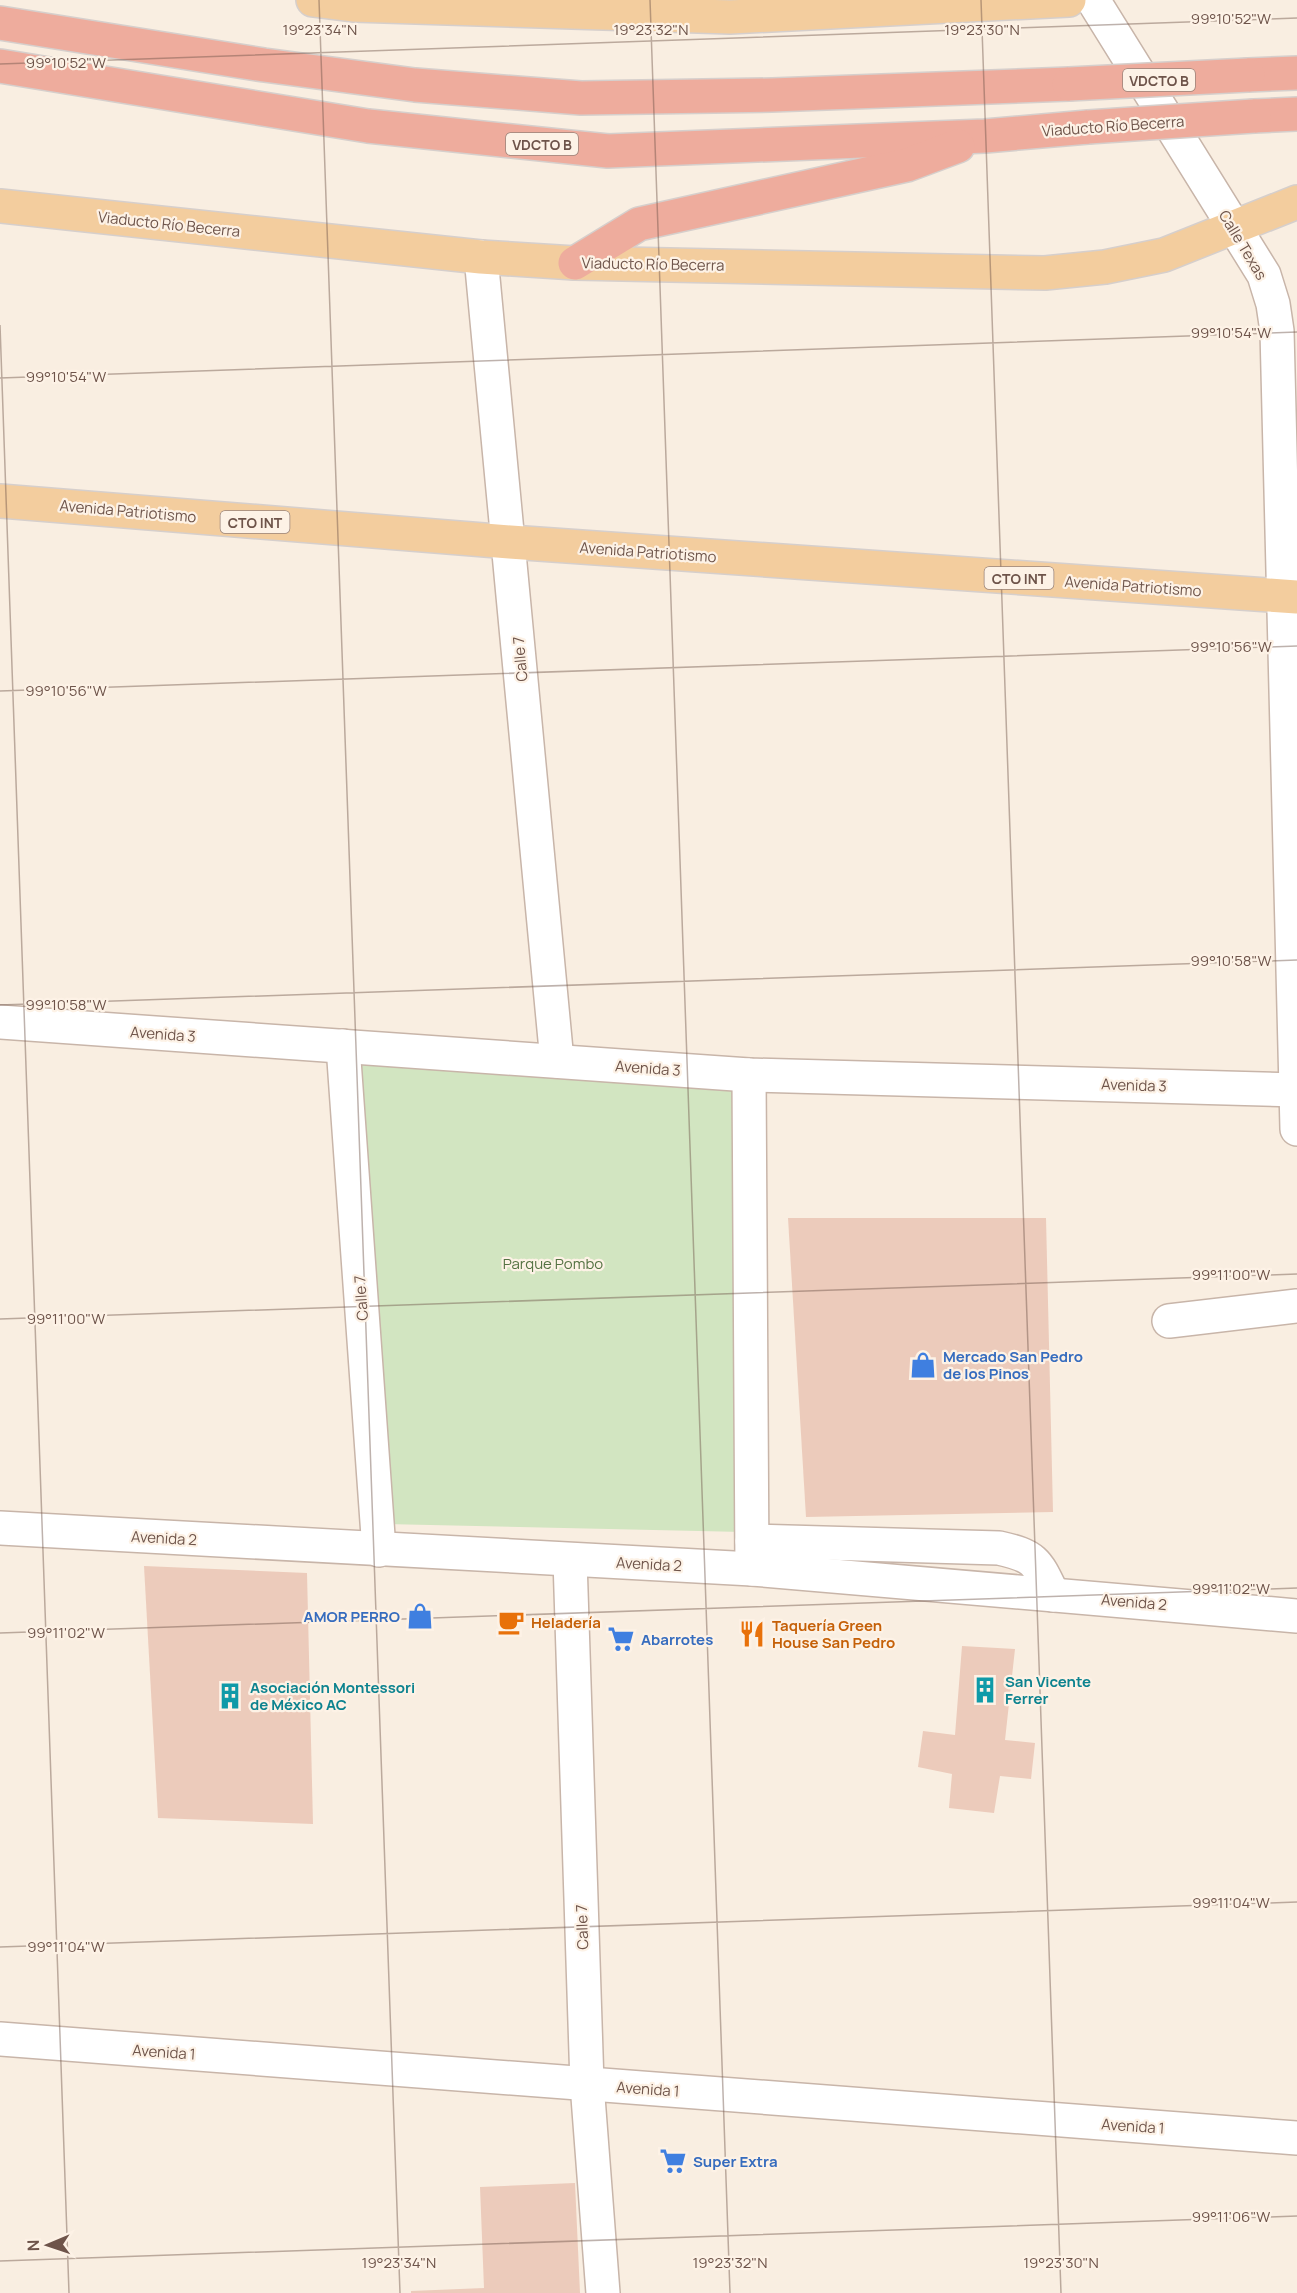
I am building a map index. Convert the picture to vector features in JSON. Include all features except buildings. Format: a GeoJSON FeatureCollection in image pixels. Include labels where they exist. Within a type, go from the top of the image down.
{"type":"FeatureCollection","features":[{"type":"Feature","properties":{"kind":"highway","name":"VDCTO B"},"geometry":{"type":"LineString","coordinates":[[0,23],[264,65],[404,84],[581,98],[772,95],[1297,73]]}},
{"type":"Feature","properties":{"kind":"highway","name":"Viaducto Río Becerra"},"geometry":{"type":"LineString","coordinates":[[0,66],[368,126],[608,151],[985,136],[1297,114]]}},
{"type":"Feature","properties":{"kind":"highway"},"geometry":{"type":"LineString","coordinates":[[575,263],[639,224],[907,165],[985,136]]}},
{"type":"Feature","properties":{"kind":"main road"},"geometry":{"type":"LineString","coordinates":[[313,0],[727,8],[1069,0]]}},
{"type":"Feature","properties":{"kind":"main road","name":"Viaducto Río Becerra"},"geometry":{"type":"LineString","coordinates":[[0,206],[481,257],[575,263],[1045,273],[1105,267],[1164,255],[1297,202]]}},
{"type":"Feature","properties":{"kind":"main road","name":"Avenida Patriotismo"},"geometry":{"type":"LineString","coordinates":[[0,501],[510,542],[1290,597]]}},
{"type":"Feature","properties":{"kind":"street","name":"Calle Texas"},"geometry":{"type":"LineString","coordinates":[[1093,0],[1264,275],[1273,304],[1277,332],[1290,597],[1297,1129]]}},
{"type":"Feature","properties":{"kind":"street","name":"Calle 7"},"geometry":{"type":"LineString","coordinates":[[481,257],[510,542],[557,1061]]}},
{"type":"Feature","properties":{"kind":"street","name":"Avenida 3"},"geometry":{"type":"LineString","coordinates":[[0,1022],[749,1075],[1296,1090]]}},
{"type":"Feature","properties":{"kind":"street","name":"Calle 7"},"geometry":{"type":"LineString","coordinates":[[343,1046],[379,1550]]}},
{"type":"Feature","properties":{"kind":"street"},"geometry":{"type":"LineString","coordinates":[[749,1075],[752,1555]]}},
{"type":"Feature","properties":{"kind":"street"},"geometry":{"type":"LineString","coordinates":[[1169,1321],[1297,1306]]}},
{"type":"Feature","properties":{"kind":"street","name":"Avenida 2"},"geometry":{"type":"LineString","coordinates":[[0,1528],[570,1560],[752,1555],[1053,1595],[1297,1616]]}},
{"type":"Feature","properties":{"kind":"street","name":"Calle 7"},"geometry":{"type":"LineString","coordinates":[[570,1560],[587,2084],[603,2293]]}},
{"type":"Feature","properties":{"kind":"street","name":"Avenida 1"},"geometry":{"type":"LineString","coordinates":[[0,2039],[1297,2138]]}},
{"type":"Feature","properties":{"kind":"green space","name":"Parque Pombo"},"geometry":{"type":"Polygon","coordinates":[[[355,1059],[732,1085],[743,1532],[385,1524],[355,1059]]]}},
{"type":"Feature","properties":{"kind":"place","name":"Mercado San Pedro de los Pinos"},"geometry":{"type":"Point","coordinates":[923,1365]}},
{"type":"Feature","properties":{"kind":"place","name":"AMOR PERRO"},"geometry":{"type":"Point","coordinates":[420,1616]}},
{"type":"Feature","properties":{"kind":"place","name":"Heladería"},"geometry":{"type":"Point","coordinates":[511,1622]}},
{"type":"Feature","properties":{"kind":"place","name":"Taquería Green House San Pedro"},"geometry":{"type":"Point","coordinates":[752,1634]}},
{"type":"Feature","properties":{"kind":"place","name":"Abarrotes"},"geometry":{"type":"Point","coordinates":[621,1639]}},
{"type":"Feature","properties":{"kind":"place","name":"San Vicente Ferrer"},"geometry":{"type":"Point","coordinates":[985,1690]}},
{"type":"Feature","properties":{"kind":"place","name":"Asociación Montessori de México AC"},"geometry":{"type":"Point","coordinates":[230,1696]}},
{"type":"Feature","properties":{"kind":"place","name":"Super Extra"},"geometry":{"type":"Point","coordinates":[673,2161]}}]}
